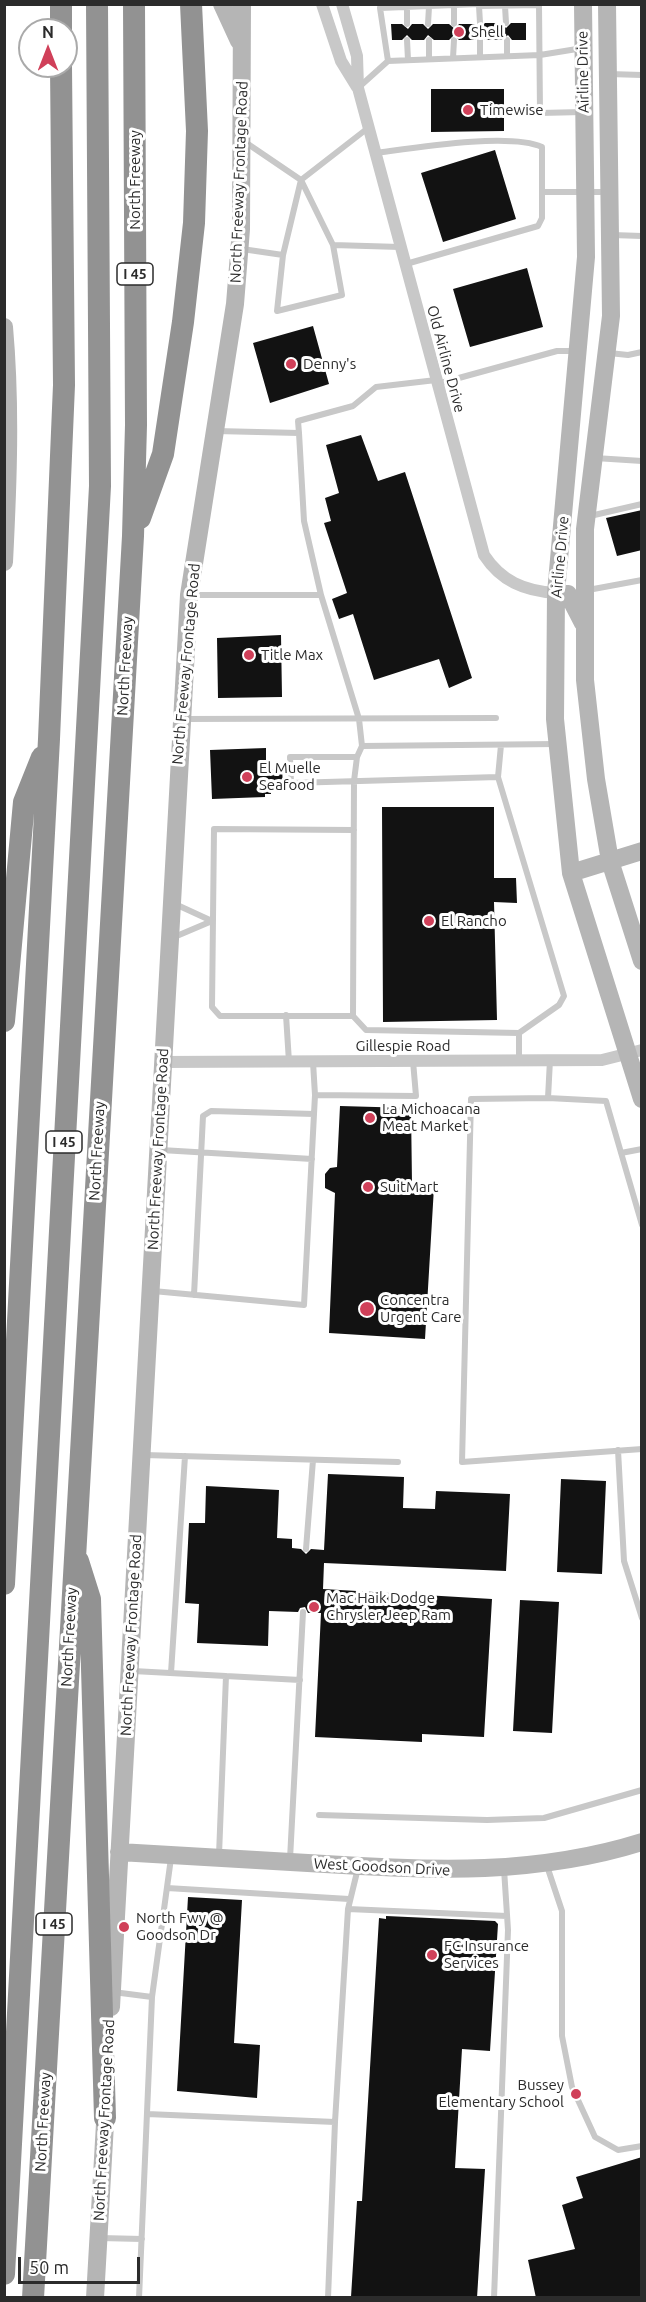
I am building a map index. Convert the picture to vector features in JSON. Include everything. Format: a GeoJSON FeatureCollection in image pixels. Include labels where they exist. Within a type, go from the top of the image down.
{"type":"FeatureCollection","features":[{"type":"Feature","properties":{"kind":"highway","name":"North Freeway"},"geometry":{"type":"LineString","coordinates":[[4,2274],[100,486],[97,8]]}},
{"type":"Feature","properties":{"kind":"highway","name":"North Freeway"},"geometry":{"type":"LineString","coordinates":[[33,2298],[133,537],[136,425],[134,8]]}},
{"type":"Feature","properties":{"kind":"highway"},"geometry":{"type":"LineString","coordinates":[[133,537],[163,454],[183,322],[194,223],[197,130],[191,8]]}},
{"type":"Feature","properties":{"kind":"highway","name":"I 45"},"geometry":{"type":"LineString","coordinates":[[4,1584],[49,739],[64,385],[61,78]]}},
{"type":"Feature","properties":{"kind":"highway"},"geometry":{"type":"LineString","coordinates":[[4,1021],[24,802],[49,739]]}},
{"type":"Feature","properties":{"kind":"highway"},"geometry":{"type":"LineString","coordinates":[[74,1550],[90,1599],[105,2118]]}},
{"type":"Feature","properties":{"kind":"main road"},"geometry":{"type":"LineString","coordinates":[[222,4],[242,48]]}},
{"type":"Feature","properties":{"kind":"main road","name":"North Freeway Frontage Road"},"geometry":{"type":"LineString","coordinates":[[95,2298],[181,719],[189,596],[230,350],[239,249],[242,4]]}},
{"type":"Feature","properties":{"kind":"main road","name":"Airline Drive"},"geometry":{"type":"LineString","coordinates":[[583,4],[586,257],[556,593],[557,744],[571,873],[635,1052],[642,1099]]}},
{"type":"Feature","properties":{"kind":"main road","name":"Airline Drive"},"geometry":{"type":"LineString","coordinates":[[607,4],[612,235],[608,353],[587,516],[585,680],[610,861],[642,961]]}},
{"type":"Feature","properties":{"kind":"main road"},"geometry":{"type":"LineString","coordinates":[[4,327],[10,387],[4,562]]}},
{"type":"Feature","properties":{"kind":"main road"},"geometry":{"type":"LineString","coordinates":[[579,351],[608,353]]}},
{"type":"Feature","properties":{"kind":"main road"},"geometry":{"type":"LineString","coordinates":[[556,593],[568,594],[584,625]]}},
{"type":"Feature","properties":{"kind":"main road"},"geometry":{"type":"LineString","coordinates":[[571,873],[642,851]]}},
{"type":"Feature","properties":{"kind":"main road","name":"West Goodson Drive"},"geometry":{"type":"LineString","coordinates":[[119,1852],[468,1871],[547,1864],[587,1857],[642,1842]]}},
{"type":"Feature","properties":{"kind":"street","name":"Old Airline Drive"},"geometry":{"type":"LineString","coordinates":[[322,4],[341,61],[358,88]]}},
{"type":"Feature","properties":{"kind":"street","name":"Old Airline Drive"},"geometry":{"type":"LineString","coordinates":[[342,4],[357,56],[358,88],[368,128],[484,555],[495,572],[511,583],[556,593]]}},
{"type":"Feature","properties":{"kind":"street","name":"Gillespie Road"},"geometry":{"type":"LineString","coordinates":[[162,1062],[602,1060],[635,1052]]}},
{"type":"Feature","properties":{"kind":"lane"},"geometry":{"type":"LineString","coordinates":[[479,5],[480,23]]}},
{"type":"Feature","properties":{"kind":"lane"},"geometry":{"type":"LineString","coordinates":[[388,60],[380,8],[540,5],[540,113],[584,112]]}},
{"type":"Feature","properties":{"kind":"lane"},"geometry":{"type":"LineString","coordinates":[[454,6],[454,24]]}},
{"type":"Feature","properties":{"kind":"lane"},"geometry":{"type":"LineString","coordinates":[[505,6],[506,23]]}},
{"type":"Feature","properties":{"kind":"lane"},"geometry":{"type":"LineString","coordinates":[[407,7],[407,24]]}},
{"type":"Feature","properties":{"kind":"lane"},"geometry":{"type":"LineString","coordinates":[[428,24],[429,7]]}},
{"type":"Feature","properties":{"kind":"lane"},"geometry":{"type":"LineString","coordinates":[[407,40],[408,60]]}},
{"type":"Feature","properties":{"kind":"lane"},"geometry":{"type":"LineString","coordinates":[[429,40],[429,59]]}},
{"type":"Feature","properties":{"kind":"lane"},"geometry":{"type":"LineString","coordinates":[[453,58],[454,40]]}},
{"type":"Feature","properties":{"kind":"lane"},"geometry":{"type":"LineString","coordinates":[[480,40],[480,57]]}},
{"type":"Feature","properties":{"kind":"lane"},"geometry":{"type":"LineString","coordinates":[[507,40],[507,56]]}},
{"type":"Feature","properties":{"kind":"lane"},"geometry":{"type":"LineString","coordinates":[[358,88],[388,60],[540,55],[583,48]]}},
{"type":"Feature","properties":{"kind":"lane"},"geometry":{"type":"LineString","coordinates":[[609,74],[642,75]]}},
{"type":"Feature","properties":{"kind":"lane"},"geometry":{"type":"LineString","coordinates":[[241,139],[301,180],[333,245],[342,295],[277,311],[283,255],[301,180],[368,128]]}},
{"type":"Feature","properties":{"kind":"lane"},"geometry":{"type":"LineString","coordinates":[[375,153],[489,142],[534,143],[542,147],[542,218],[538,226],[405,264]]}},
{"type":"Feature","properties":{"kind":"lane"},"geometry":{"type":"LineString","coordinates":[[542,192],[611,192]]}},
{"type":"Feature","properties":{"kind":"lane"},"geometry":{"type":"LineString","coordinates":[[612,235],[642,236]]}},
{"type":"Feature","properties":{"kind":"lane"},"geometry":{"type":"LineString","coordinates":[[333,245],[400,247]]}},
{"type":"Feature","properties":{"kind":"lane"},"geometry":{"type":"LineString","coordinates":[[239,249],[283,255]]}},
{"type":"Feature","properties":{"kind":"lane"},"geometry":{"type":"LineString","coordinates":[[501,745],[498,777],[564,996],[559,1005],[519,1033],[366,1030],[353,1016],[354,781],[357,757],[362,746],[358,719],[321,596],[304,521],[298,421],[353,406],[376,387],[437,382],[557,351],[579,351]]}},
{"type":"Feature","properties":{"kind":"lane"},"geometry":{"type":"LineString","coordinates":[[608,353],[628,355],[642,352]]}},
{"type":"Feature","properties":{"kind":"lane"},"geometry":{"type":"LineString","coordinates":[[216,431],[299,434]]}},
{"type":"Feature","properties":{"kind":"lane"},"geometry":{"type":"LineString","coordinates":[[594,458],[642,461]]}},
{"type":"Feature","properties":{"kind":"lane"},"geometry":{"type":"LineString","coordinates":[[587,516],[642,504]]}},
{"type":"Feature","properties":{"kind":"lane"},"geometry":{"type":"LineString","coordinates":[[585,591],[642,580]]}},
{"type":"Feature","properties":{"kind":"lane"},"geometry":{"type":"LineString","coordinates":[[189,596],[321,596]]}},
{"type":"Feature","properties":{"kind":"lane"},"geometry":{"type":"LineString","coordinates":[[181,719],[496,718]]}},
{"type":"Feature","properties":{"kind":"lane"},"geometry":{"type":"LineString","coordinates":[[362,746],[557,744]]}},
{"type":"Feature","properties":{"kind":"lane"},"geometry":{"type":"LineString","coordinates":[[357,757],[290,757],[291,783],[498,777]]}},
{"type":"Feature","properties":{"kind":"lane"},"geometry":{"type":"LineString","coordinates":[[353,1016],[220,1016],[215,1013],[212,1006],[212,921],[214,829],[354,830]]}},
{"type":"Feature","properties":{"kind":"lane"},"geometry":{"type":"LineString","coordinates":[[171,902],[212,921]]}},
{"type":"Feature","properties":{"kind":"lane"},"geometry":{"type":"LineString","coordinates":[[169,939],[212,921]]}},
{"type":"Feature","properties":{"kind":"lane"},"geometry":{"type":"LineString","coordinates":[[286,1015],[289,1062]]}},
{"type":"Feature","properties":{"kind":"lane"},"geometry":{"type":"LineString","coordinates":[[519,1033],[519,1061]]}},
{"type":"Feature","properties":{"kind":"lane"},"geometry":{"type":"LineString","coordinates":[[548,1098],[550,1060]]}},
{"type":"Feature","properties":{"kind":"lane"},"geometry":{"type":"LineString","coordinates":[[315,1095],[416,1096],[413,1061]]}},
{"type":"Feature","properties":{"kind":"lane"},"geometry":{"type":"LineString","coordinates":[[150,1291],[304,1305],[315,1095],[313,1062]]}},
{"type":"Feature","properties":{"kind":"lane"},"geometry":{"type":"LineString","coordinates":[[642,1225],[606,1101],[548,1098],[471,1099],[462,1462],[642,1449]]}},
{"type":"Feature","properties":{"kind":"lane"},"geometry":{"type":"LineString","coordinates":[[194,1295],[203,1116],[206,1112],[314,1114]]}},
{"type":"Feature","properties":{"kind":"lane"},"geometry":{"type":"LineString","coordinates":[[621,1153],[642,1149]]}},
{"type":"Feature","properties":{"kind":"lane"},"geometry":{"type":"LineString","coordinates":[[158,1150],[312,1158]]}},
{"type":"Feature","properties":{"kind":"lane"},"geometry":{"type":"LineString","coordinates":[[618,1450],[624,1561],[642,1617]]}},
{"type":"Feature","properties":{"kind":"lane"},"geometry":{"type":"LineString","coordinates":[[141,1455],[398,1462]]}},
{"type":"Feature","properties":{"kind":"lane"},"geometry":{"type":"LineString","coordinates":[[171,1673],[185,1456]]}},
{"type":"Feature","properties":{"kind":"lane"},"geometry":{"type":"LineString","coordinates":[[306,1549],[313,1460]]}},
{"type":"Feature","properties":{"kind":"lane"},"geometry":{"type":"LineString","coordinates":[[290,1862],[303,1612]]}},
{"type":"Feature","properties":{"kind":"lane"},"geometry":{"type":"LineString","coordinates":[[129,1670],[300,1680]]}},
{"type":"Feature","properties":{"kind":"lane"},"geometry":{"type":"LineString","coordinates":[[219,1858],[226,1676]]}},
{"type":"Feature","properties":{"kind":"lane"},"geometry":{"type":"LineString","coordinates":[[319,1815],[487,1820],[544,1818],[642,1790]]}},
{"type":"Feature","properties":{"kind":"lane"},"geometry":{"type":"LineString","coordinates":[[139,2298],[152,1997],[171,1855]]}},
{"type":"Feature","properties":{"kind":"lane"},"geometry":{"type":"LineString","coordinates":[[547,1864],[562,1911],[562,2036],[572,2087],[595,2137],[618,2150],[642,2146]]}},
{"type":"Feature","properties":{"kind":"lane"},"geometry":{"type":"LineString","coordinates":[[328,2298],[334,2122],[348,1909],[359,1866]]}},
{"type":"Feature","properties":{"kind":"lane"},"geometry":{"type":"LineString","coordinates":[[494,2298],[507,1916],[504,1868]]}},
{"type":"Feature","properties":{"kind":"lane"},"geometry":{"type":"LineString","coordinates":[[166,1888],[349,1899]]}},
{"type":"Feature","properties":{"kind":"lane"},"geometry":{"type":"LineString","coordinates":[[348,1909],[507,1916]]}},
{"type":"Feature","properties":{"kind":"lane"},"geometry":{"type":"LineString","coordinates":[[112,1992],[152,1997]]}},
{"type":"Feature","properties":{"kind":"lane"},"geometry":{"type":"LineString","coordinates":[[147,2114],[334,2122]]}},
{"type":"Feature","properties":{"kind":"lane"},"geometry":{"type":"LineString","coordinates":[[97,2237],[142,2240]]}},
{"type":"Feature","properties":{"kind":"building","name":"Shell"},"geometry":{"type":"Polygon","coordinates":[[[485,23],[501,23],[506,28],[511,23],[526,23],[526,40],[512,40],[508,35],[502,40],[485,40],[479,35],[475,40],[459,40],[454,35],[449,40],[434,40],[428,35],[424,40],[412,40],[407,35],[402,40],[392,40],[391,24],[402,24],[408,29],[412,24],[423,24],[428,29],[433,24],[449,24],[455,29],[459,24],[475,24],[480,28],[485,23]]]}},
{"type":"Feature","properties":{"kind":"building","name":"Timewise"},"geometry":{"type":"Polygon","coordinates":[[[431,89],[504,89],[504,131],[431,132],[431,89]]]}},
{"type":"Feature","properties":{"kind":"building"},"geometry":{"type":"Polygon","coordinates":[[[495,150],[516,219],[443,242],[421,173],[495,150]]]}},
{"type":"Feature","properties":{"kind":"building"},"geometry":{"type":"Polygon","coordinates":[[[527,268],[543,327],[470,347],[453,289],[527,268]]]}},
{"type":"Feature","properties":{"kind":"building","name":"Denny's"},"geometry":{"type":"Polygon","coordinates":[[[313,326],[329,384],[270,403],[253,343],[313,326]]]}},
{"type":"Feature","properties":{"kind":"building"},"geometry":{"type":"Polygon","coordinates":[[[361,435],[378,481],[405,472],[472,678],[449,688],[439,659],[374,680],[353,614],[339,619],[332,599],[347,593],[324,523],[331,521],[325,498],[339,493],[326,445],[361,435]]]}},
{"type":"Feature","properties":{"kind":"building"},"geometry":{"type":"Polygon","coordinates":[[[642,510],[642,550],[617,556],[606,518],[642,510]]]}},
{"type":"Feature","properties":{"kind":"building"},"geometry":{"type":"Polygon","coordinates":[[[281,635],[282,697],[218,698],[217,638],[281,635]]]}},
{"type":"Feature","properties":{"kind":"building","name":"El Muelle Seafood"},"geometry":{"type":"Polygon","coordinates":[[[266,748],[266,770],[282,769],[283,785],[271,786],[271,794],[265,794],[265,797],[212,799],[210,750],[266,748]]]}},
{"type":"Feature","properties":{"kind":"building"},"geometry":{"type":"Polygon","coordinates":[[[382,807],[494,807],[494,878],[516,878],[517,903],[494,902],[497,1020],[383,1022],[382,807]]]}},
{"type":"Feature","properties":{"kind":"building"},"geometry":{"type":"Polygon","coordinates":[[[340,1106],[411,1108],[412,1184],[434,1187],[425,1339],[329,1333],[335,1193],[325,1188],[325,1174],[330,1168],[337,1167],[340,1106]]]}},
{"type":"Feature","properties":{"kind":"building","name":"Mac Haik Dodge Chrysler Jeep Ram"},"geometry":{"type":"Polygon","coordinates":[[[328,1474],[404,1477],[403,1508],[435,1509],[436,1491],[510,1494],[506,1571],[324,1563],[323,1589],[492,1599],[484,1737],[422,1734],[422,1742],[315,1737],[321,1613],[308,1613],[305,1607],[300,1608],[298,1612],[269,1611],[268,1646],[197,1643],[199,1604],[185,1603],[189,1523],[205,1523],[206,1486],[279,1490],[277,1538],[292,1539],[292,1548],[301,1549],[306,1554],[311,1549],[324,1550],[328,1474]]]}},
{"type":"Feature","properties":{"kind":"building"},"geometry":{"type":"Polygon","coordinates":[[[561,1479],[606,1481],[602,1574],[557,1572],[561,1479]]]}},
{"type":"Feature","properties":{"kind":"building"},"geometry":{"type":"Polygon","coordinates":[[[520,1600],[559,1602],[552,1733],[513,1731],[520,1600]]]}},
{"type":"Feature","properties":{"kind":"building"},"geometry":{"type":"Polygon","coordinates":[[[188,1897],[242,1900],[234,2043],[260,2045],[257,2098],[177,2091],[188,1897]]]}},
{"type":"Feature","properties":{"kind":"building"},"geometry":{"type":"Polygon","coordinates":[[[386,1916],[495,1921],[498,1924],[490,2051],[462,2049],[455,2168],[485,2169],[477,2298],[351,2297],[357,2201],[362,2201],[379,1918],[386,1919],[386,1916]]]}},
{"type":"Feature","properties":{"kind":"building"},"geometry":{"type":"Polygon","coordinates":[[[642,2157],[642,2298],[536,2298],[528,2260],[575,2249],[562,2205],[583,2198],[576,2177],[642,2157]]]}},
{"type":"Feature","properties":{"kind":"place","name":"Shell"},"geometry":{"type":"Point","coordinates":[459,32]}},
{"type":"Feature","properties":{"kind":"place","name":"Timewise"},"geometry":{"type":"Point","coordinates":[468,110]}},
{"type":"Feature","properties":{"kind":"place","name":"Denny's"},"geometry":{"type":"Point","coordinates":[291,364]}},
{"type":"Feature","properties":{"kind":"place","name":"Title Max"},"geometry":{"type":"Point","coordinates":[249,655]}},
{"type":"Feature","properties":{"kind":"place","name":"El Muelle Seafood"},"geometry":{"type":"Point","coordinates":[247,777]}},
{"type":"Feature","properties":{"kind":"place","name":"El Rancho"},"geometry":{"type":"Point","coordinates":[429,921]}},
{"type":"Feature","properties":{"kind":"place","name":"La Michoacana Meat Market"},"geometry":{"type":"Point","coordinates":[370,1118]}},
{"type":"Feature","properties":{"kind":"place","name":"SuitMart"},"geometry":{"type":"Point","coordinates":[368,1187]}},
{"type":"Feature","properties":{"kind":"place","name":"Concentra Urgent Care"},"geometry":{"type":"Point","coordinates":[367,1309]}},
{"type":"Feature","properties":{"kind":"place","name":"Mac Haik Dodge Chrysler Jeep Ram"},"geometry":{"type":"Point","coordinates":[314,1607]}},
{"type":"Feature","properties":{"kind":"place","name":"North Fwy @ Goodson Dr"},"geometry":{"type":"Point","coordinates":[124,1927]}},
{"type":"Feature","properties":{"kind":"place","name":"FC Insurance Services"},"geometry":{"type":"Point","coordinates":[432,1955]}},
{"type":"Feature","properties":{"kind":"place","name":"Bussey Elementary School"},"geometry":{"type":"Point","coordinates":[576,2094]}}]}
